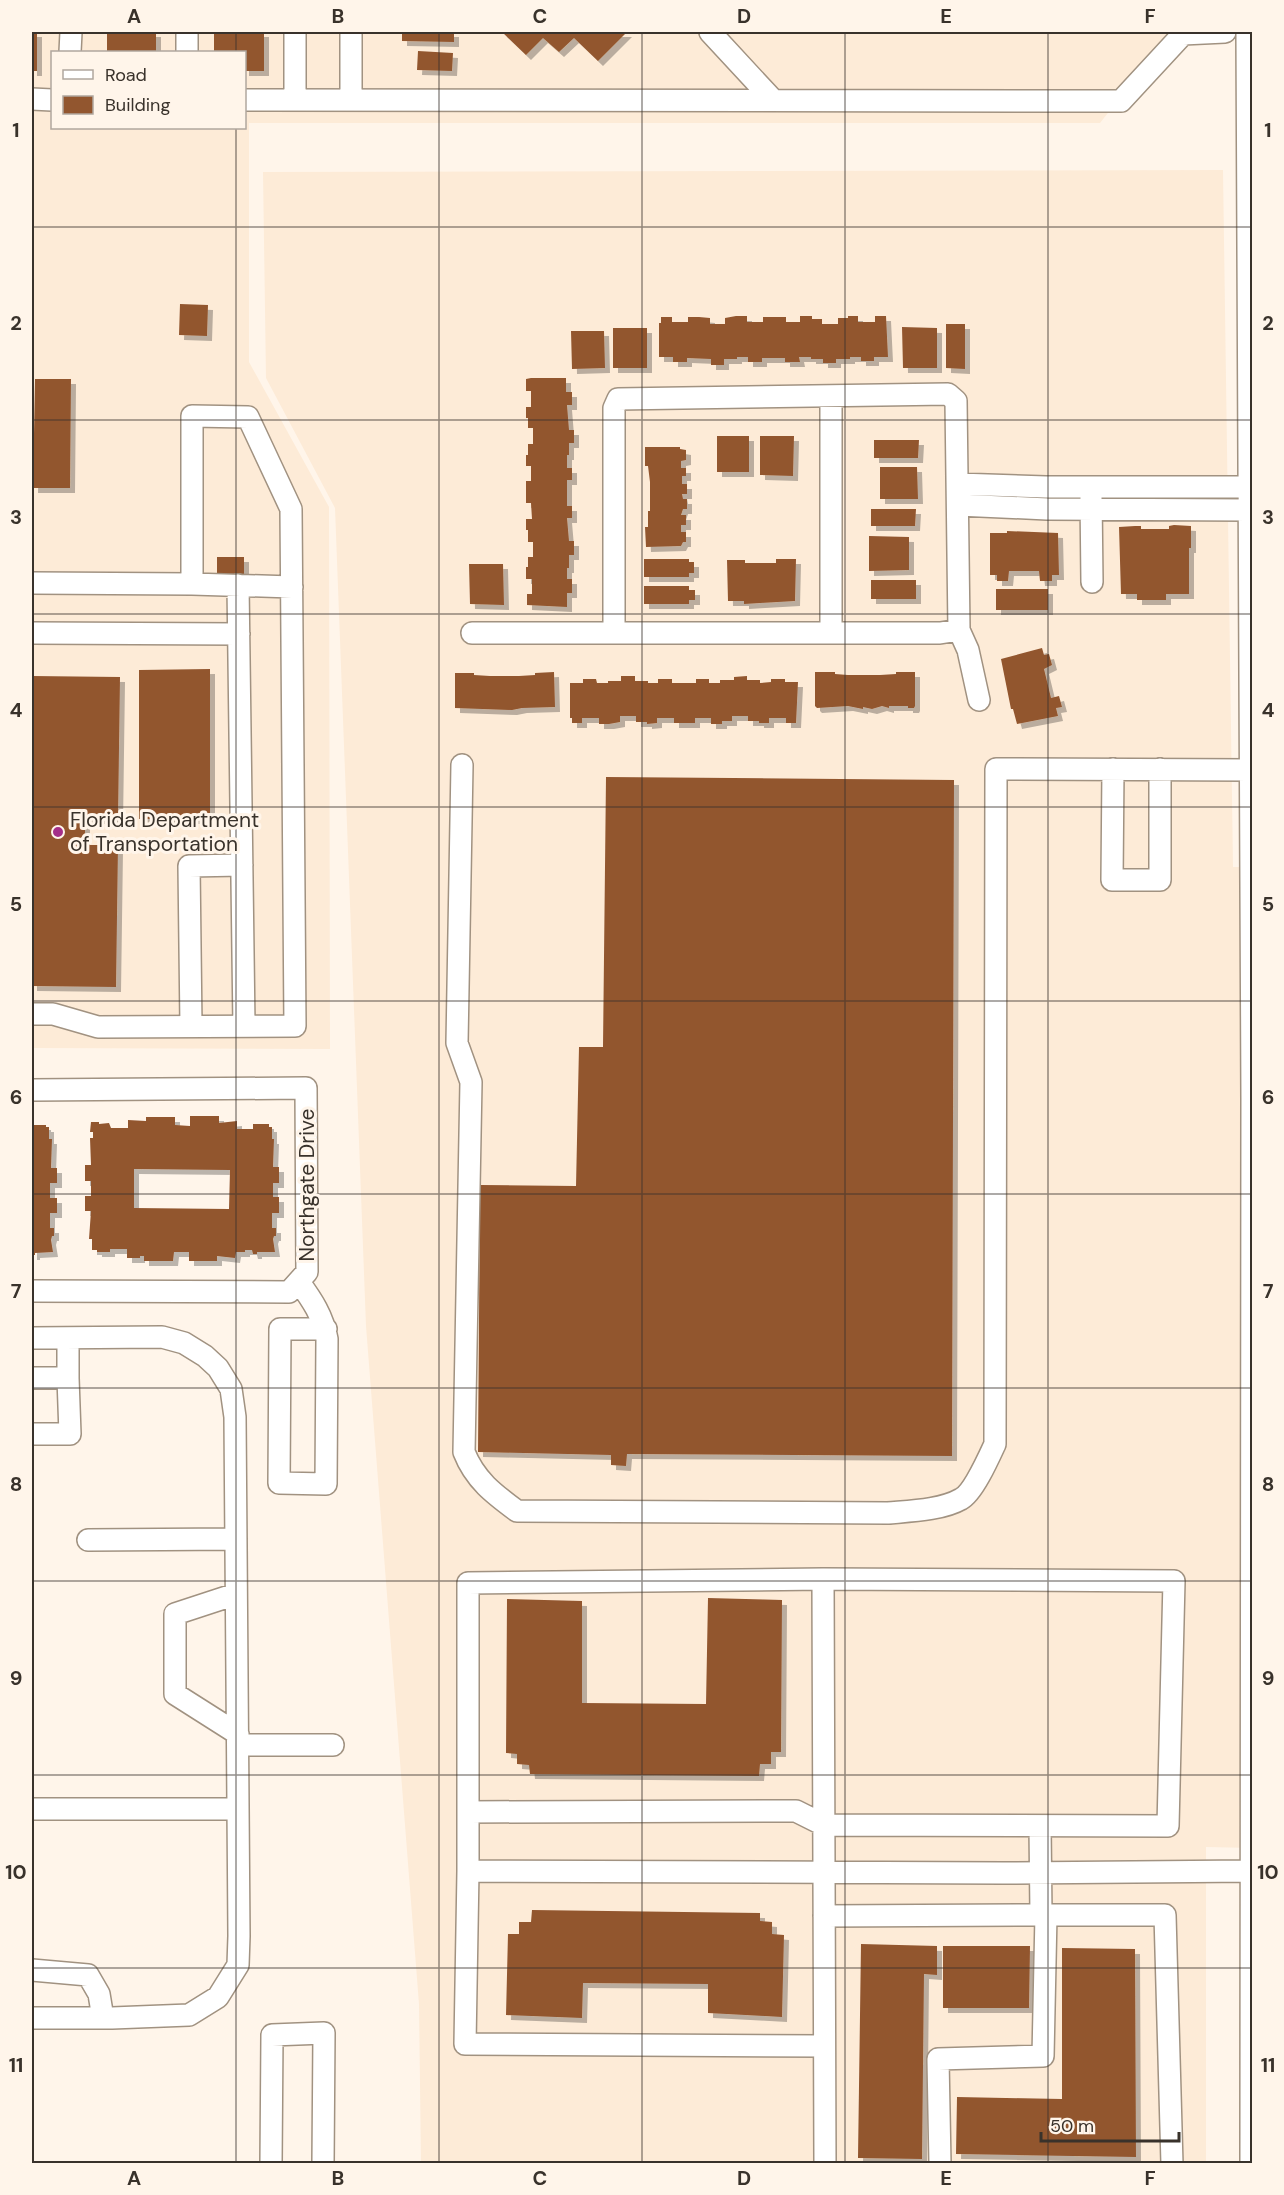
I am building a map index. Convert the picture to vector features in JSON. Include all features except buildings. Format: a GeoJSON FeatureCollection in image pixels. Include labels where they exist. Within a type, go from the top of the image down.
{"type":"FeatureCollection","features":[{"type":"Feature","properties":{"kind":"street"},"geometry":{"type":"LineString","coordinates":[[70,32],[70,51]]}},
{"type":"Feature","properties":{"kind":"street"},"geometry":{"type":"LineString","coordinates":[[187,32],[187,51]]}},
{"type":"Feature","properties":{"kind":"street"},"geometry":{"type":"LineString","coordinates":[[295,32],[295,100]]}},
{"type":"Feature","properties":{"kind":"street"},"geometry":{"type":"LineString","coordinates":[[351,32],[351,100]]}},
{"type":"Feature","properties":{"kind":"street"},"geometry":{"type":"LineString","coordinates":[[710,32],[773,100]]}},
{"type":"Feature","properties":{"kind":"street"},"geometry":{"type":"LineString","coordinates":[[246,100],[1121,101],[1180,33],[1225,32]]}},
{"type":"Feature","properties":{"kind":"street"},"geometry":{"type":"LineString","coordinates":[[1247,32],[1250,260],[1252,1019],[1252,2152]]}},
{"type":"Feature","properties":{"kind":"street"},"geometry":{"type":"LineString","coordinates":[[32,99],[51,99]]}},
{"type":"Feature","properties":{"kind":"street"},"geometry":{"type":"LineString","coordinates":[[614,633],[614,408],[618,399],[948,394],[956,401],[959,630],[968,650],[979,700]]}},
{"type":"Feature","properties":{"kind":"street"},"geometry":{"type":"LineString","coordinates":[[831,396],[831,633]]}},
{"type":"Feature","properties":{"kind":"street"},"geometry":{"type":"LineString","coordinates":[[32,1014],[53,1014],[98,1027],[295,1026],[291,509],[248,417],[192,416],[192,584]]}},
{"type":"Feature","properties":{"kind":"street"},"geometry":{"type":"LineString","coordinates":[[958,484],[1249,487]]}},
{"type":"Feature","properties":{"kind":"street"},"geometry":{"type":"LineString","coordinates":[[1091,487],[1092,582]]}},
{"type":"Feature","properties":{"kind":"street"},"geometry":{"type":"LineString","coordinates":[[958,505],[1092,510],[1250,510]]}},
{"type":"Feature","properties":{"kind":"street"},"geometry":{"type":"LineString","coordinates":[[32,583],[292,587]]}},
{"type":"Feature","properties":{"kind":"street"},"geometry":{"type":"LineString","coordinates":[[238,585],[244,1026]]}},
{"type":"Feature","properties":{"kind":"street"},"geometry":{"type":"LineString","coordinates":[[472,633],[940,633],[959,630]]}},
{"type":"Feature","properties":{"kind":"street"},"geometry":{"type":"LineString","coordinates":[[32,633],[239,634]]}},
{"type":"Feature","properties":{"kind":"street"},"geometry":{"type":"LineString","coordinates":[[462,765],[457,1043],[471,1082],[464,1452],[471,1469],[478,1477],[518,1511],[888,1513],[925,1510],[962,1499],[981,1473],[995,1444],[996,769],[1251,770]]}},
{"type":"Feature","properties":{"kind":"street"},"geometry":{"type":"LineString","coordinates":[[1113,770],[1112,880],[1160,880],[1160,770]]}},
{"type":"Feature","properties":{"kind":"street"},"geometry":{"type":"LineString","coordinates":[[191,1026],[189,866],[242,865]]}},
{"type":"Feature","properties":{"kind":"street","name":"Northgate Drive"},"geometry":{"type":"LineString","coordinates":[[32,1090],[306,1088],[307,1272],[289,1292],[32,1291]]}},
{"type":"Feature","properties":{"kind":"street"},"geometry":{"type":"LineString","coordinates":[[299,1282],[320,1312],[326,1329],[326,1484],[279,1483],[280,1329],[326,1329]]}},
{"type":"Feature","properties":{"kind":"street"},"geometry":{"type":"LineString","coordinates":[[32,1338],[162,1337],[184,1343],[205,1356],[218,1368],[231,1389],[235,1417],[239,1936],[238,1965],[218,1997],[189,2015],[32,2018]]}},
{"type":"Feature","properties":{"kind":"street"},"geometry":{"type":"LineString","coordinates":[[32,1434],[69,1434],[68,1338]]}},
{"type":"Feature","properties":{"kind":"street"},"geometry":{"type":"LineString","coordinates":[[32,1378],[68,1378]]}},
{"type":"Feature","properties":{"kind":"street"},"geometry":{"type":"LineString","coordinates":[[88,1540],[236,1539]]}},
{"type":"Feature","properties":{"kind":"street"},"geometry":{"type":"LineString","coordinates":[[468,1812],[796,1811],[824,1825],[1168,1826],[1174,1581],[823,1579],[468,1583],[468,1812],[468,1871],[465,2044],[824,2046]]}},
{"type":"Feature","properties":{"kind":"street"},"geometry":{"type":"LineString","coordinates":[[823,1579],[825,2163]]}},
{"type":"Feature","properties":{"kind":"street"},"geometry":{"type":"LineString","coordinates":[[237,1594],[175,1614],[175,1694],[238,1739],[333,1745]]}},
{"type":"Feature","properties":{"kind":"street"},"geometry":{"type":"LineString","coordinates":[[32,1809],[238,1809]]}},
{"type":"Feature","properties":{"kind":"street"},"geometry":{"type":"LineString","coordinates":[[940,2163],[938,2059],[1043,2056],[1044,1915],[1040,1873],[1040,1826]]}},
{"type":"Feature","properties":{"kind":"street"},"geometry":{"type":"LineString","coordinates":[[468,1871],[1040,1873],[1252,1883]]}},
{"type":"Feature","properties":{"kind":"street"},"geometry":{"type":"LineString","coordinates":[[824,1916],[1165,1915],[1172,2163]]}},
{"type":"Feature","properties":{"kind":"street"},"geometry":{"type":"LineString","coordinates":[[32,1970],[88,1975],[99,1994],[103,2018]]}},
{"type":"Feature","properties":{"kind":"street"},"geometry":{"type":"LineString","coordinates":[[271,2163],[272,2035],[324,2033],[323,2163]]}},
{"type":"Feature","properties":{"kind":"shaded area"},"geometry":{"type":"Polygon","coordinates":[[[32,32],[1172,32],[1100,123],[249,123],[249,362],[329,507],[330,1049],[32,1048],[32,32]]]}},
{"type":"Feature","properties":{"kind":"shaded area"},"geometry":{"type":"Polygon","coordinates":[[[1223,170],[1233,867],[1252,867],[1252,1848],[1206,1847],[1206,2163],[421,2163],[419,2004],[366,1326],[335,508],[266,378],[263,172],[1223,170]]]}},
{"type":"Feature","properties":{"kind":"place","name":"Florida Department of Transportation"},"geometry":{"type":"Point","coordinates":[58,832]}}]}
